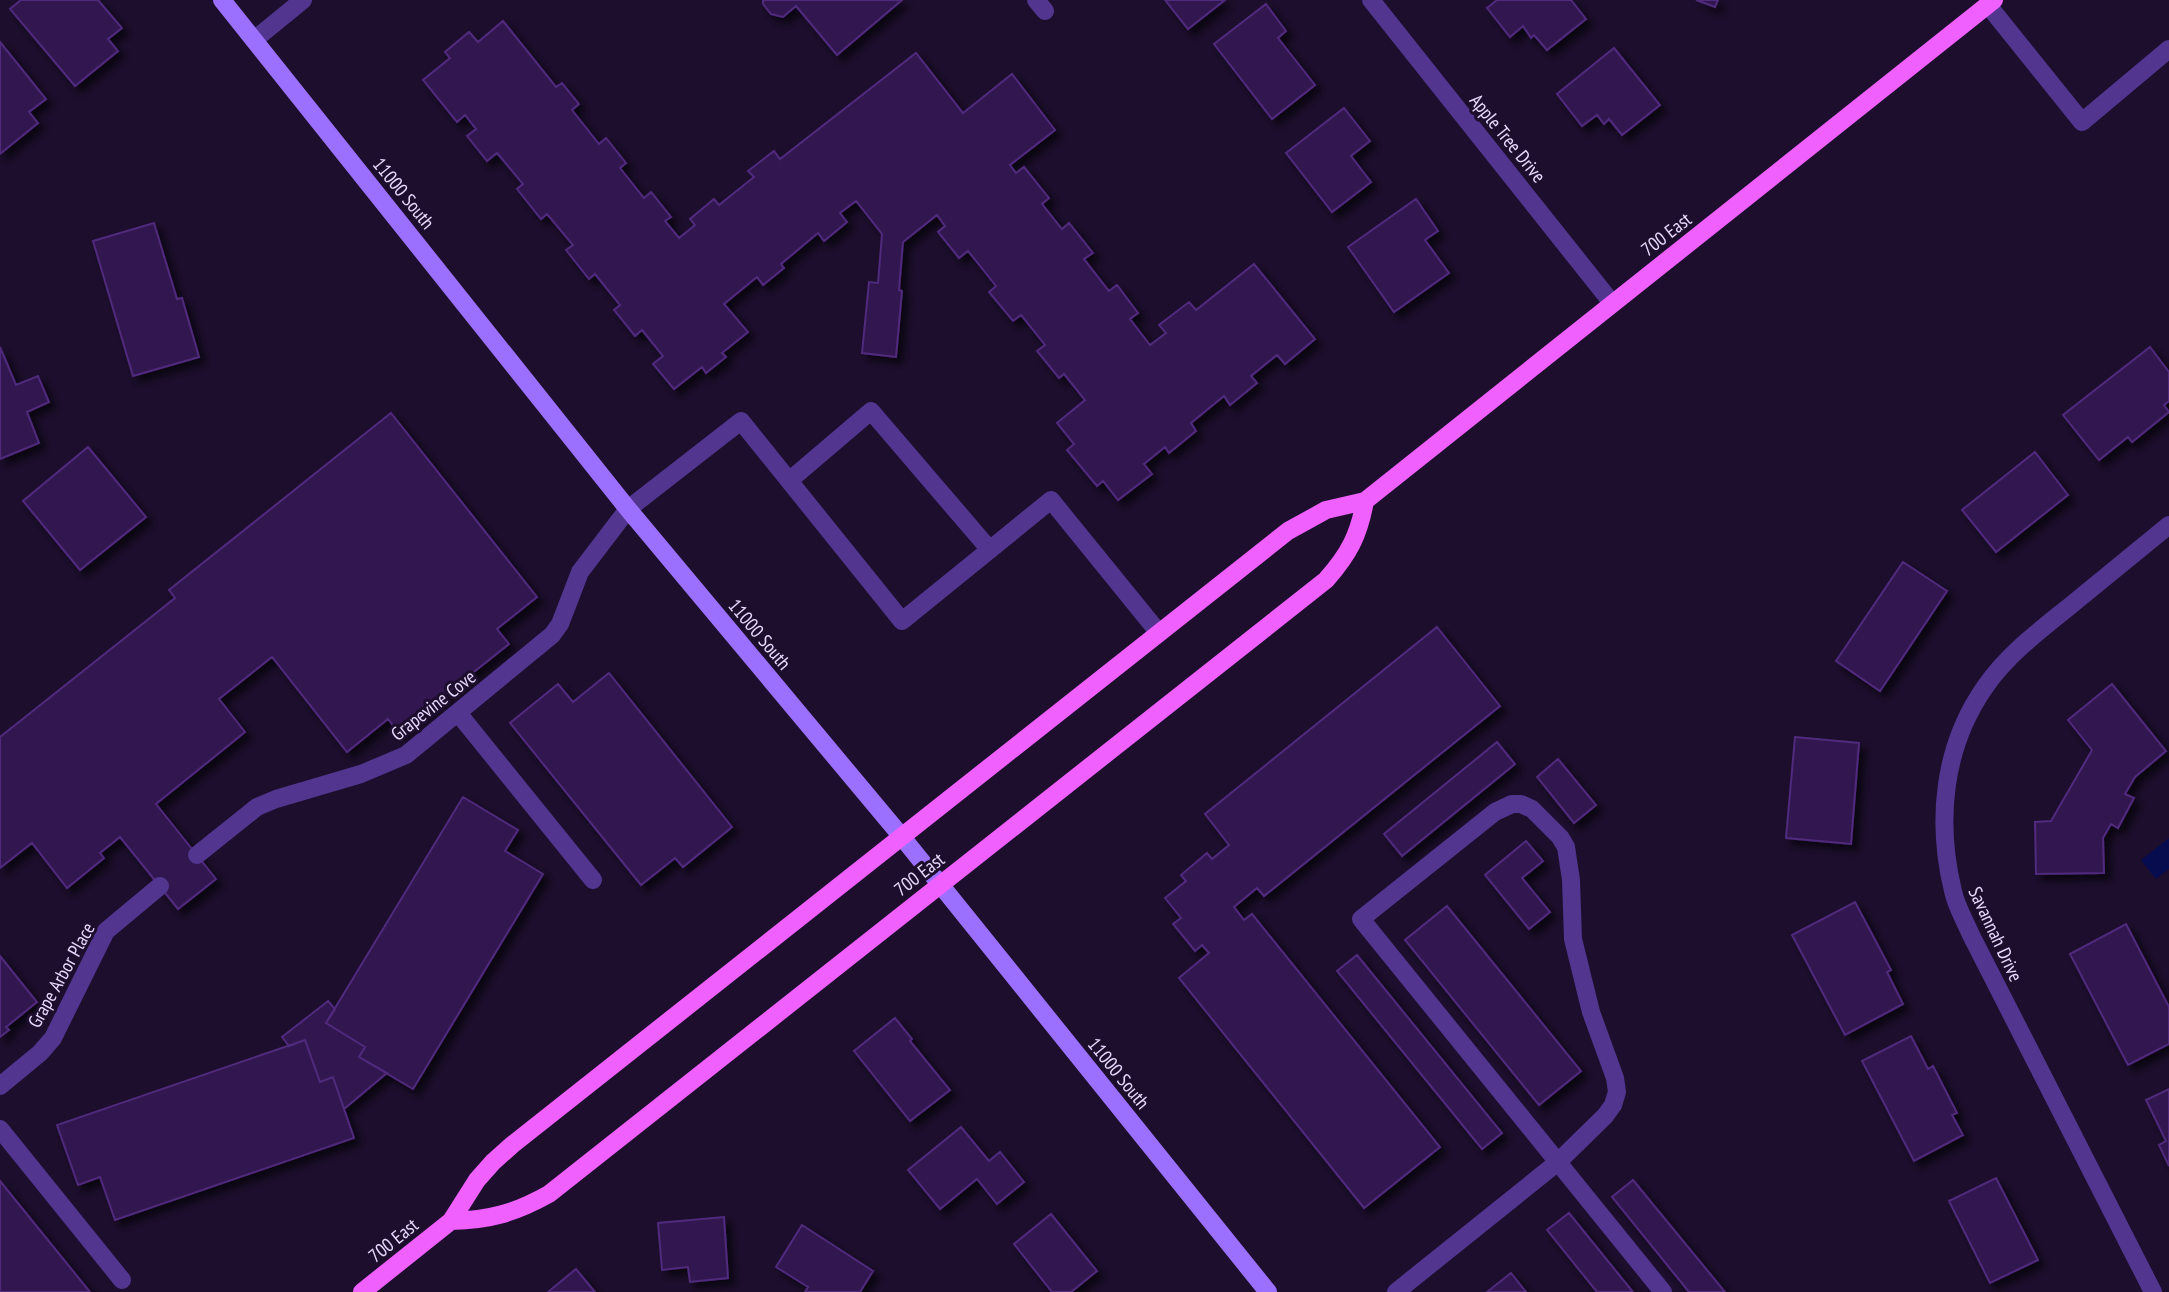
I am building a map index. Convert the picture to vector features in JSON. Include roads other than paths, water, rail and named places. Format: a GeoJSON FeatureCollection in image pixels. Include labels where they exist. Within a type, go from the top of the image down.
{"type":"FeatureCollection","features":[{"type":"Feature","properties":{"kind":"main road","name":"700 East"},"geometry":{"type":"LineString","coordinates":[[362,1292],[451,1221],[477,1180],[512,1145],[1159,633],[1297,526],[1326,510],[1365,501],[1991,3]]}},
{"type":"Feature","properties":{"kind":"main road","name":"700 East"},"geometry":{"type":"LineString","coordinates":[[451,1221],[479,1220],[508,1214],[549,1194],[1326,580],[1353,544],[1365,501]]}},
{"type":"Feature","properties":{"kind":"street","name":"11000 South"},"geometry":{"type":"LineString","coordinates":[[222,0],[628,509],[902,837],[1268,1292]]}},
{"type":"Feature","properties":{"kind":"street"},"geometry":{"type":"LineString","coordinates":[[254,40],[303,0]]}},
{"type":"Feature","properties":{"kind":"street","name":"Apple Tree Drive"},"geometry":{"type":"LineString","coordinates":[[1371,0],[1612,303]]}},
{"type":"Feature","properties":{"kind":"street"},"geometry":{"type":"LineString","coordinates":[[1991,3],[2082,121],[2169,48]]}},
{"type":"Feature","properties":{"kind":"street"},"geometry":{"type":"LineString","coordinates":[[990,550],[871,411],[790,480],[902,621],[990,550],[1051,500],[1159,633]]}},
{"type":"Feature","properties":{"kind":"street","name":"Grapevine Cove"},"geometry":{"type":"LineString","coordinates":[[197,855],[257,807],[361,774],[406,755],[552,635],[580,572],[628,509],[741,421],[790,480]]}},
{"type":"Feature","properties":{"kind":"street","name":"Savannah Drive"},"geometry":{"type":"LineString","coordinates":[[2153,1292],[1971,935],[1953,894],[1946,850],[1944,807],[1949,766],[1964,727],[1985,687],[2018,650],[2169,525]]}},
{"type":"Feature","properties":{"kind":"street"},"geometry":{"type":"LineString","coordinates":[[458,713],[593,880]]}},
{"type":"Feature","properties":{"kind":"street"},"geometry":{"type":"LineString","coordinates":[[1396,1292],[1558,1162],[1613,1105],[1615,1078],[1591,1012],[1573,939],[1571,880],[1566,847],[1541,816],[1521,804],[1512,804],[1495,812],[1362,919],[1558,1162],[1663,1292]]}},
{"type":"Feature","properties":{"kind":"street","name":"Grape Arbor Place"},"geometry":{"type":"LineString","coordinates":[[0,1086],[40,1053],[52,1038],[106,931],[160,886]]}},
{"type":"Feature","properties":{"kind":"street"},"geometry":{"type":"LineString","coordinates":[[0,1129],[122,1280]]}}]}
